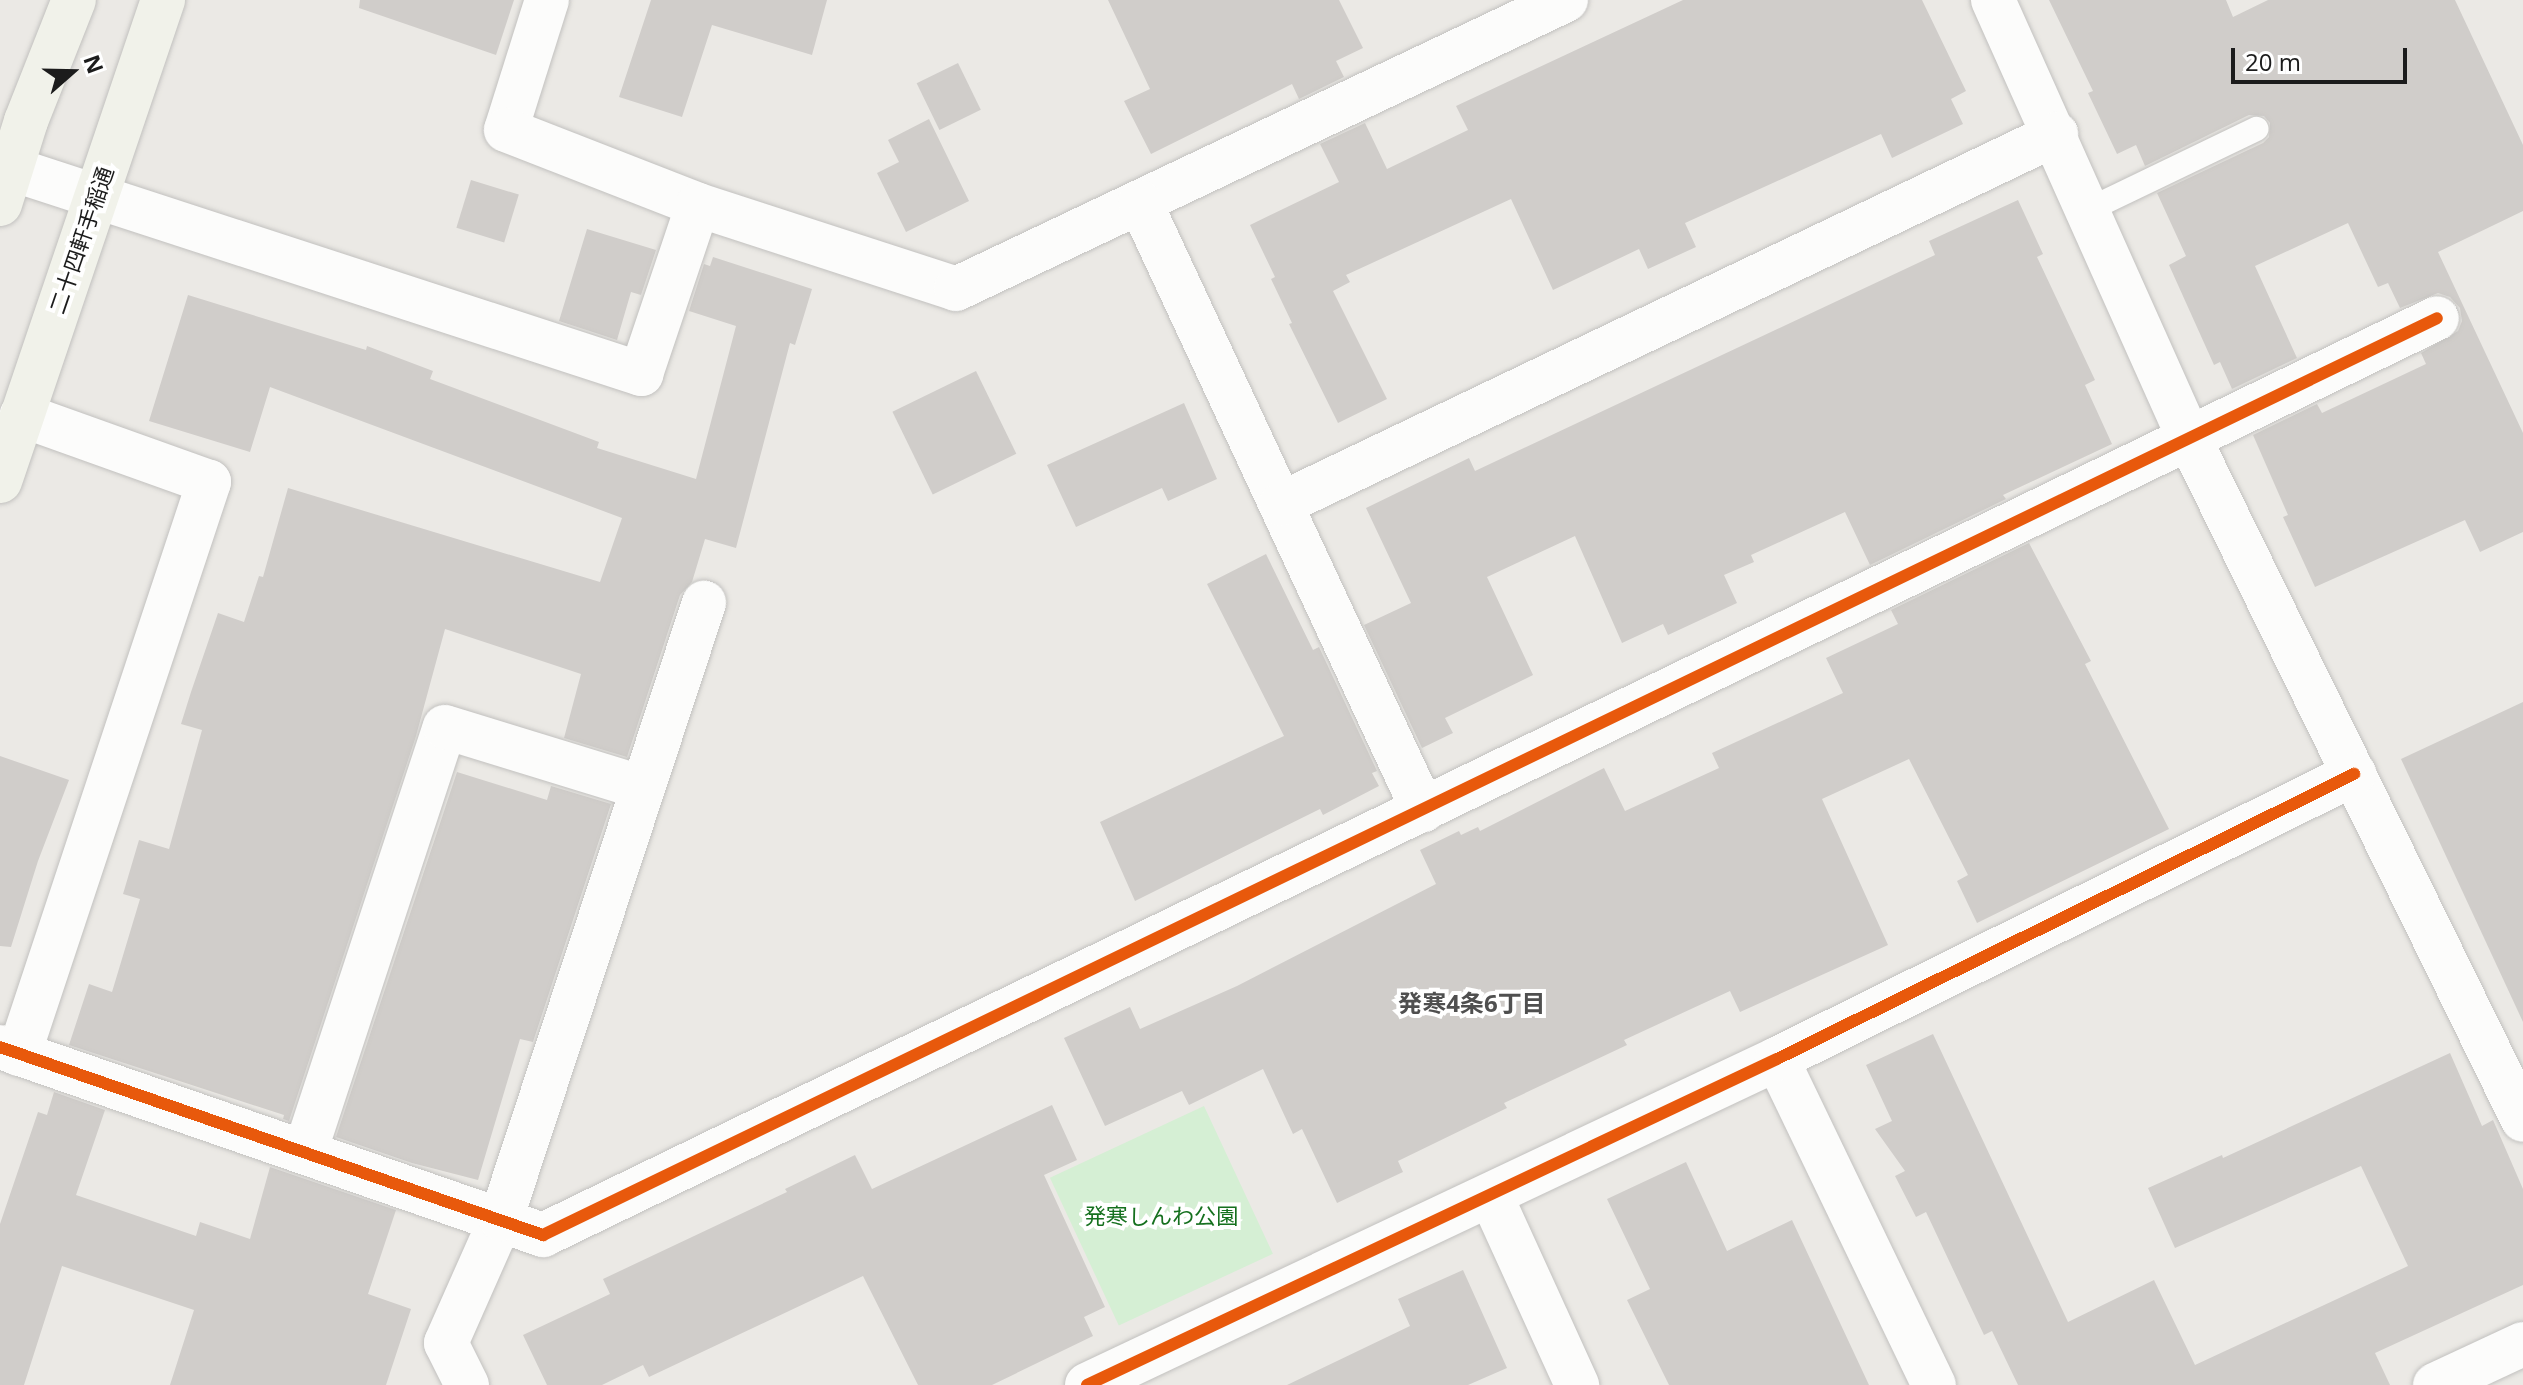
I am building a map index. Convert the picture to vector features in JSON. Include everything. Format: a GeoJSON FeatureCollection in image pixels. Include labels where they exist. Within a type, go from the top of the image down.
{"type":"FeatureCollection","features":[{"type":"Feature","properties":{"kind":"street"},"geometry":{"type":"LineString","coordinates":[[74,0],[13,118],[6,187],[95,197],[641,374],[698,205]]}},
{"type":"Feature","properties":{"kind":"street","name":"二十四軒手稲通"},"geometry":{"type":"LineString","coordinates":[[0,481],[163,0]]}},
{"type":"Feature","properties":{"kind":"street"},"geometry":{"type":"LineString","coordinates":[[547,0],[506,130],[698,205],[956,289],[1553,3]]}},
{"type":"Feature","properties":{"kind":"street"},"geometry":{"type":"LineString","coordinates":[[1993,0],[2056,134],[2189,438],[2523,1120]]}},
{"type":"Feature","properties":{"kind":"street"},"geometry":{"type":"LineString","coordinates":[[1281,504],[2056,134]]}},
{"type":"Feature","properties":{"kind":"street"},"geometry":{"type":"LineString","coordinates":[[1140,202],[1423,810]]}},
{"type":"Feature","properties":{"kind":"street"},"geometry":{"type":"LineString","coordinates":[[22,415],[209,482],[9,1050],[543,1235],[2437,318]]}},
{"type":"Feature","properties":{"kind":"street"},"geometry":{"type":"LineString","coordinates":[[467,1385],[446,1343],[501,1219],[704,603]]}},
{"type":"Feature","properties":{"kind":"street"},"geometry":{"type":"LineString","coordinates":[[305,1152],[445,727],[643,788]]}},
{"type":"Feature","properties":{"kind":"street"},"geometry":{"type":"LineString","coordinates":[[1087,1385],[1777,1059],[2354,774]]}},
{"type":"Feature","properties":{"kind":"street"},"geometry":{"type":"LineString","coordinates":[[1777,1059],[1934,1385]]}},
{"type":"Feature","properties":{"kind":"street"},"geometry":{"type":"LineString","coordinates":[[1491,1196],[1577,1385]]}},
{"type":"Feature","properties":{"kind":"street"},"geometry":{"type":"LineString","coordinates":[[2435,1385],[2523,1344]]}},
{"type":"Feature","properties":{"kind":"lane"},"geometry":{"type":"LineString","coordinates":[[2088,210],[2256,129]]}},
{"type":"Feature","properties":{"kind":"green space","name":"発寒しんわ公園"},"geometry":{"type":"Polygon","coordinates":[[[1204,1106],[1273,1254],[1119,1326],[1050,1178],[1204,1106]]]}},
{"type":"Feature","properties":{"kind":"building"},"geometry":{"type":"Polygon","coordinates":[[[360,0],[514,0],[496,55],[359,8],[360,0]]]}},
{"type":"Feature","properties":{"kind":"building"},"geometry":{"type":"Polygon","coordinates":[[[651,0],[827,0],[812,55],[712,25],[682,117],[619,97],[651,0]]]}},
{"type":"Feature","properties":{"kind":"building"},"geometry":{"type":"Polygon","coordinates":[[[1108,0],[1339,0],[1363,48],[1336,61],[1344,77],[1299,99],[1292,84],[1151,154],[1124,101],[1150,89],[1108,0]]]}},
{"type":"Feature","properties":{"kind":"building"},"geometry":{"type":"Polygon","coordinates":[[[1683,0],[1922,0],[1966,91],[1951,99],[1963,124],[1892,158],[1881,134],[1685,223],[1696,247],[1648,269],[1639,249],[1553,290],[1511,199],[1346,275],[1350,282],[1333,291],[1387,399],[1338,423],[1289,324],[1292,323],[1271,279],[1275,277],[1250,225],[1339,182],[1320,144],[1365,123],[1387,169],[1468,130],[1456,106],[1683,0]]]}},
{"type":"Feature","properties":{"kind":"building"},"geometry":{"type":"Polygon","coordinates":[[[2049,0],[2226,0],[2233,17],[2268,0],[2455,0],[2523,145],[2523,211],[2438,252],[2523,433],[2523,532],[2480,552],[2465,520],[2315,587],[2283,517],[2288,515],[2253,435],[2317,404],[2322,413],[2426,364],[2421,353],[2458,331],[2462,321],[2460,308],[2450,297],[2438,293],[2400,308],[2388,283],[2378,287],[2348,223],[2255,266],[2297,358],[2232,389],[2220,362],[2214,365],[2169,265],[2186,256],[2157,193],[2263,143],[2269,137],[2270,123],[2264,116],[2249,115],[2145,166],[2136,145],[2117,154],[2088,93],[2093,91],[2049,0]]]}},
{"type":"Feature","properties":{"kind":"building"},"geometry":{"type":"Polygon","coordinates":[[[958,63],[981,110],[939,130],[917,83],[958,63]]]}},
{"type":"Feature","properties":{"kind":"building"},"geometry":{"type":"Polygon","coordinates":[[[929,119],[969,201],[906,232],[877,173],[899,162],[888,140],[929,119]]]}},
{"type":"Feature","properties":{"kind":"building"},"geometry":{"type":"Polygon","coordinates":[[[471,180],[519,195],[504,242],[456,228],[471,180]]]}},
{"type":"Feature","properties":{"kind":"building"},"geometry":{"type":"Polygon","coordinates":[[[2018,200],[2043,254],[2037,257],[2095,380],[2085,385],[2112,444],[2003,495],[2006,499],[1870,565],[1845,512],[1751,555],[1754,562],[1724,575],[1737,603],[1668,635],[1663,624],[1622,643],[1575,536],[1487,577],[1533,675],[1445,718],[1453,733],[1422,748],[1364,625],[1411,603],[1366,508],[1469,458],[1475,471],[1935,255],[1929,241],[2018,200]]]}},
{"type":"Feature","properties":{"kind":"building"},"geometry":{"type":"Polygon","coordinates":[[[587,229],[656,250],[641,295],[631,292],[617,340],[559,321],[587,229]]]}},
{"type":"Feature","properties":{"kind":"building"},"geometry":{"type":"Polygon","coordinates":[[[713,257],[812,289],[795,345],[790,343],[736,548],[705,539],[692,582],[680,595],[627,757],[564,738],[581,674],[445,629],[416,736],[289,1121],[283,1119],[284,1115],[69,1045],[89,984],[112,992],[140,899],[123,894],[139,840],[169,849],[202,730],[181,724],[191,692],[218,613],[244,622],[259,576],[263,577],[288,488],[600,582],[622,518],[270,387],[250,452],[149,421],[188,295],[366,350],[367,346],[433,371],[430,379],[599,442],[597,448],[696,479],[736,326],[689,311],[704,264],[710,266],[713,257]]]}},
{"type":"Feature","properties":{"kind":"building"},"geometry":{"type":"Polygon","coordinates":[[[976,371],[1016,454],[933,494],[892,412],[976,371]]]}},
{"type":"Feature","properties":{"kind":"building"},"geometry":{"type":"Polygon","coordinates":[[[1184,403],[1217,479],[1168,501],[1162,488],[1076,527],[1047,465],[1184,403]]]}},
{"type":"Feature","properties":{"kind":"building"},"geometry":{"type":"Polygon","coordinates":[[[2029,543],[2091,661],[2085,664],[2169,829],[1977,923],[1957,881],[1968,875],[1909,759],[1822,799],[1888,945],[1740,1012],[1730,991],[1624,1040],[1627,1045],[1504,1103],[1507,1108],[1398,1161],[1403,1172],[1337,1203],[1302,1129],[1293,1134],[1263,1069],[1189,1105],[1182,1091],[1105,1126],[1064,1038],[1130,1007],[1140,1029],[1237,986],[1436,884],[1420,850],[1459,831],[1461,835],[1478,827],[1480,831],[1604,768],[1625,811],[1719,768],[1712,753],[1843,693],[1826,658],[1898,624],[1891,610],[2029,543]]]}},
{"type":"Feature","properties":{"kind":"building"},"geometry":{"type":"Polygon","coordinates":[[[1266,554],[1313,650],[1319,647],[1377,771],[1372,773],[1379,786],[1323,815],[1320,809],[1135,901],[1100,822],[1284,736],[1207,584],[1266,554]]]}},
{"type":"Feature","properties":{"kind":"building"},"geometry":{"type":"Polygon","coordinates":[[[2523,702],[2523,1022],[2401,759],[2523,702]]]}},
{"type":"Feature","properties":{"kind":"building"},"geometry":{"type":"Polygon","coordinates":[[[0,756],[69,780],[38,861],[11,947],[0,946],[0,756]]]}},
{"type":"Feature","properties":{"kind":"building"},"geometry":{"type":"Polygon","coordinates":[[[457,772],[547,800],[551,786],[611,804],[533,1042],[520,1039],[478,1180],[412,1163],[336,1137],[457,772]]]}},
{"type":"Feature","properties":{"kind":"building"},"geometry":{"type":"Polygon","coordinates":[[[1933,1034],[2068,1322],[2154,1280],[2195,1365],[2408,1266],[2361,1166],[2175,1248],[2148,1188],[2222,1155],[2223,1158],[2450,1053],[2482,1126],[2493,1120],[2523,1189],[2523,1285],[2375,1353],[2390,1385],[2018,1385],[1992,1331],[1984,1335],[1926,1212],[1916,1217],[1895,1176],[1905,1171],[1875,1129],[1892,1121],[1866,1065],[1933,1034]]]}},
{"type":"Feature","properties":{"kind":"building"},"geometry":{"type":"Polygon","coordinates":[[[54,1092],[105,1110],[76,1195],[196,1236],[200,1222],[250,1239],[270,1167],[396,1210],[368,1294],[411,1309],[386,1385],[170,1385],[194,1310],[62,1266],[24,1385],[0,1385],[0,1224],[38,1112],[47,1115],[54,1092]]]}},
{"type":"Feature","properties":{"kind":"building"},"geometry":{"type":"Polygon","coordinates":[[[1052,1105],[1077,1160],[1044,1175],[1105,1307],[1084,1317],[1093,1336],[992,1385],[918,1385],[863,1276],[649,1377],[643,1365],[602,1385],[547,1385],[523,1335],[610,1294],[603,1279],[787,1192],[785,1189],[855,1155],[872,1189],[1052,1105]]]}},
{"type":"Feature","properties":{"kind":"building"},"geometry":{"type":"Polygon","coordinates":[[[1686,1162],[1727,1251],[1792,1220],[1869,1385],[1669,1385],[1627,1300],[1650,1289],[1607,1199],[1686,1162]]]}},
{"type":"Feature","properties":{"kind":"building"},"geometry":{"type":"Polygon","coordinates":[[[1463,1270],[1507,1368],[1468,1385],[1287,1385],[1410,1326],[1398,1299],[1463,1270]]]}},
{"type":"Feature","properties":{"kind":"cycle path"},"geometry":{"type":"LineString","coordinates":[[0,1047],[543,1235],[2437,318]]}},
{"type":"Feature","properties":{"kind":"cycle path"},"geometry":{"type":"LineString","coordinates":[[1087,1385],[1777,1059],[2354,774]]}},
{"type":"Feature","properties":{"kind":"district","name":"発寒4条6丁目"},"geometry":{"type":"Point","coordinates":[1472,1003]}}]}
